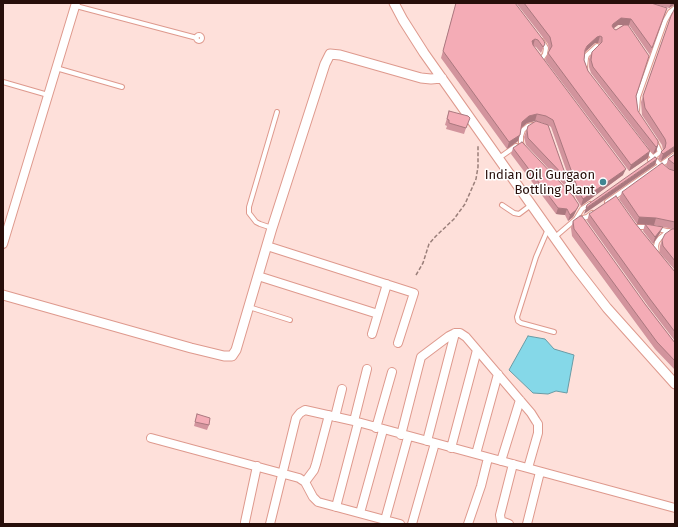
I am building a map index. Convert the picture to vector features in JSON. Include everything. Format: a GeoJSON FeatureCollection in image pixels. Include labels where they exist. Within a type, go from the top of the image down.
{"type":"FeatureCollection","features":[{"type":"Feature","properties":{"kind":"street"},"geometry":{"type":"LineString","coordinates":[[394,3],[413,36],[554,238],[603,303],[675,384]]}},
{"type":"Feature","properties":{"kind":"street"},"geometry":{"type":"LineString","coordinates":[[3,244],[76,4]]}},
{"type":"Feature","properties":{"kind":"street"},"geometry":{"type":"LineString","coordinates":[[3,295],[229,357],[234,355],[272,228],[325,64],[330,54],[340,55],[421,78],[442,78]]}},
{"type":"Feature","properties":{"kind":"street"},"geometry":{"type":"LineString","coordinates":[[267,246],[414,293],[398,343]]}},
{"type":"Feature","properties":{"kind":"street"},"geometry":{"type":"LineString","coordinates":[[258,276],[378,314]]}},
{"type":"Feature","properties":{"kind":"street"},"geometry":{"type":"LineString","coordinates":[[372,334],[387,284]]}},
{"type":"Feature","properties":{"kind":"street"},"geometry":{"type":"LineString","coordinates":[[412,524],[455,333]]}},
{"type":"Feature","properties":{"kind":"street"},"geometry":{"type":"LineString","coordinates":[[385,520],[405,436],[421,357],[445,338],[455,333],[460,333],[466,337],[531,413],[538,424],[538,433],[528,468]]}},
{"type":"Feature","properties":{"kind":"street"},"geometry":{"type":"LineString","coordinates":[[451,448],[477,350]]}},
{"type":"Feature","properties":{"kind":"street"},"geometry":{"type":"LineString","coordinates":[[336,507],[367,369]]}},
{"type":"Feature","properties":{"kind":"street"},"geometry":{"type":"LineString","coordinates":[[360,513],[392,372]]}},
{"type":"Feature","properties":{"kind":"street"},"geometry":{"type":"LineString","coordinates":[[476,454],[498,374]]}},
{"type":"Feature","properties":{"kind":"street"},"geometry":{"type":"LineString","coordinates":[[305,482],[314,470],[342,389]]}},
{"type":"Feature","properties":{"kind":"street"},"geometry":{"type":"LineString","coordinates":[[501,461],[520,400]]}},
{"type":"Feature","properties":{"kind":"street"},"geometry":{"type":"LineString","coordinates":[[270,524],[296,418],[300,413],[308,410],[675,508]]}},
{"type":"Feature","properties":{"kind":"street"},"geometry":{"type":"LineString","coordinates":[[151,438],[299,478],[305,482],[314,500],[318,502],[397,524]]}},
{"type":"Feature","properties":{"kind":"street"},"geometry":{"type":"LineString","coordinates":[[468,524],[481,486],[488,458]]}},
{"type":"Feature","properties":{"kind":"street"},"geometry":{"type":"LineString","coordinates":[[508,524],[501,521],[500,516],[513,464]]}},
{"type":"Feature","properties":{"kind":"street"},"geometry":{"type":"LineString","coordinates":[[245,522],[257,466]]}},
{"type":"Feature","properties":{"kind":"street"},"geometry":{"type":"LineString","coordinates":[[527,524],[540,472]]}},
{"type":"Feature","properties":{"kind":"lane"},"geometry":{"type":"LineString","coordinates":[[76,4],[196,38]]}},
{"type":"Feature","properties":{"kind":"lane"},"geometry":{"type":"LineString","coordinates":[[638,116],[638,97],[665,21],[670,12],[675,8]]}},
{"type":"Feature","properties":{"kind":"lane"},"geometry":{"type":"LineString","coordinates":[[664,11],[670,12]]}},
{"type":"Feature","properties":{"kind":"lane"},"geometry":{"type":"LineString","coordinates":[[541,40],[546,48],[545,54],[541,60]]}},
{"type":"Feature","properties":{"kind":"lane"},"geometry":{"type":"LineString","coordinates":[[587,72],[585,67],[586,58],[597,46]]}},
{"type":"Feature","properties":{"kind":"lane"},"geometry":{"type":"LineString","coordinates":[[537,54],[545,66]]}},
{"type":"Feature","properties":{"kind":"lane"},"geometry":{"type":"LineString","coordinates":[[646,56],[651,63]]}},
{"type":"Feature","properties":{"kind":"lane"},"geometry":{"type":"LineString","coordinates":[[56,68],[122,87]]}},
{"type":"Feature","properties":{"kind":"lane"},"geometry":{"type":"LineString","coordinates":[[3,82],[48,95]]}},
{"type":"Feature","properties":{"kind":"lane"},"geometry":{"type":"LineString","coordinates":[[272,228],[256,222],[249,213],[249,207],[277,112]]}},
{"type":"Feature","properties":{"kind":"lane"},"geometry":{"type":"LineString","coordinates":[[528,152],[521,143],[521,136],[528,126],[534,124],[538,125]]}},
{"type":"Feature","properties":{"kind":"lane"},"geometry":{"type":"LineString","coordinates":[[646,163],[659,154],[660,150],[650,134]]}},
{"type":"Feature","properties":{"kind":"lane"},"geometry":{"type":"LineString","coordinates":[[499,158],[521,143]]}},
{"type":"Feature","properties":{"kind":"lane"},"geometry":{"type":"LineString","coordinates":[[645,150],[669,173]]}},
{"type":"Feature","properties":{"kind":"lane"},"geometry":{"type":"LineString","coordinates":[[603,205],[659,164],[675,155]]}},
{"type":"Feature","properties":{"kind":"lane"},"geometry":{"type":"LineString","coordinates":[[563,171],[573,200]]}},
{"type":"Feature","properties":{"kind":"lane"},"geometry":{"type":"LineString","coordinates":[[563,190],[573,200],[581,212]]}},
{"type":"Feature","properties":{"kind":"lane"},"geometry":{"type":"LineString","coordinates":[[614,198],[618,203]]}},
{"type":"Feature","properties":{"kind":"lane"},"geometry":{"type":"LineString","coordinates":[[578,219],[582,209],[594,201]]}},
{"type":"Feature","properties":{"kind":"lane"},"geometry":{"type":"LineString","coordinates":[[502,205],[514,213],[519,214],[531,204]]}},
{"type":"Feature","properties":{"kind":"lane"},"geometry":{"type":"LineString","coordinates":[[554,238],[578,219],[587,217],[598,209]]}},
{"type":"Feature","properties":{"kind":"lane"},"geometry":{"type":"LineString","coordinates":[[578,219],[585,225]]}},
{"type":"Feature","properties":{"kind":"lane"},"geometry":{"type":"LineString","coordinates":[[630,221],[639,232]]}},
{"type":"Feature","properties":{"kind":"lane"},"geometry":{"type":"LineString","coordinates":[[635,227],[646,226],[675,233]]}},
{"type":"Feature","properties":{"kind":"lane"},"geometry":{"type":"LineString","coordinates":[[548,229],[536,257],[517,317],[520,323],[554,332]]}},
{"type":"Feature","properties":{"kind":"lane"},"geometry":{"type":"LineString","coordinates":[[657,254],[657,242],[669,231]]}},
{"type":"Feature","properties":{"kind":"lane"},"geometry":{"type":"LineString","coordinates":[[652,249],[661,260]]}},
{"type":"Feature","properties":{"kind":"lane"},"geometry":{"type":"LineString","coordinates":[[249,306],[290,320]]}},
{"type":"Feature","properties":{"kind":"path"},"geometry":{"type":"LineString","coordinates":[[416,275],[423,264],[429,244],[454,219],[465,204],[476,179],[478,167],[478,144],[484,137]]}},
{"type":"Feature","properties":{"kind":"water"},"geometry":{"type":"Polygon","coordinates":[[[528,336],[545,339],[554,349],[574,355],[567,393],[556,391],[548,394],[533,393],[509,370],[528,336]]]}},
{"type":"Feature","properties":{"kind":"building"},"geometry":{"type":"Polygon","coordinates":[[[456,3],[515,3],[545,44],[543,47],[538,40],[535,39],[532,41],[533,45],[626,169],[583,199],[579,192],[553,120],[546,116],[537,114],[529,116],[522,122],[520,135],[509,142],[443,51],[456,3]]]}},
{"type":"Feature","properties":{"kind":"building"},"geometry":{"type":"Polygon","coordinates":[[[524,3],[651,3],[667,8],[652,48],[631,19],[621,18],[612,26],[616,30],[624,25],[628,25],[649,56],[636,96],[638,111],[658,141],[658,145],[656,147],[593,67],[591,60],[592,52],[602,42],[602,37],[597,37],[587,46],[584,60],[588,71],[650,151],[631,165],[548,53],[552,46],[550,37],[524,3]]]}},
{"type":"Feature","properties":{"kind":"building"},"geometry":{"type":"Polygon","coordinates":[[[675,8],[675,146],[663,154],[661,152],[665,148],[665,139],[645,108],[643,96],[675,8]]]}},
{"type":"Feature","properties":{"kind":"building"},"geometry":{"type":"Polygon","coordinates":[[[449,111],[468,116],[470,118],[466,128],[449,123],[449,120],[447,119],[449,111]]]}},
{"type":"Feature","properties":{"kind":"building"},"geometry":{"type":"Polygon","coordinates":[[[536,121],[548,125],[567,179],[528,138],[528,126],[536,121]]]}},
{"type":"Feature","properties":{"kind":"building"},"geometry":{"type":"Polygon","coordinates":[[[522,142],[573,196],[579,205],[570,215],[567,209],[558,208],[513,148],[522,142]]]}},
{"type":"Feature","properties":{"kind":"building"},"geometry":{"type":"Polygon","coordinates":[[[675,154],[675,164],[668,159],[675,154]]]}},
{"type":"Feature","properties":{"kind":"building"},"geometry":{"type":"Polygon","coordinates":[[[655,157],[657,159],[586,208],[587,205],[655,157]]]}},
{"type":"Feature","properties":{"kind":"building"},"geometry":{"type":"Polygon","coordinates":[[[662,163],[669,169],[675,171],[675,222],[656,218],[639,217],[622,192],[662,163]]]}},
{"type":"Feature","properties":{"kind":"building"},"geometry":{"type":"Polygon","coordinates":[[[616,196],[635,223],[675,272],[675,332],[589,214],[616,196]]]}},
{"type":"Feature","properties":{"kind":"building"},"geometry":{"type":"Polygon","coordinates":[[[582,216],[675,343],[675,361],[657,342],[574,229],[573,221],[582,216]]]}},
{"type":"Feature","properties":{"kind":"building"},"geometry":{"type":"Polygon","coordinates":[[[645,224],[663,227],[655,237],[645,224]]]}},
{"type":"Feature","properties":{"kind":"building"},"geometry":{"type":"Polygon","coordinates":[[[672,229],[675,229],[675,261],[663,246],[662,240],[665,234],[672,229]]]}},
{"type":"Feature","properties":{"kind":"building"},"geometry":{"type":"Polygon","coordinates":[[[197,414],[210,418],[209,425],[195,422],[197,414]]]}},
{"type":"Feature","properties":{"kind":"place","name":"Indian Oil Gurgaon Bottling Plant"},"geometry":{"type":"Point","coordinates":[603,182]}}]}
